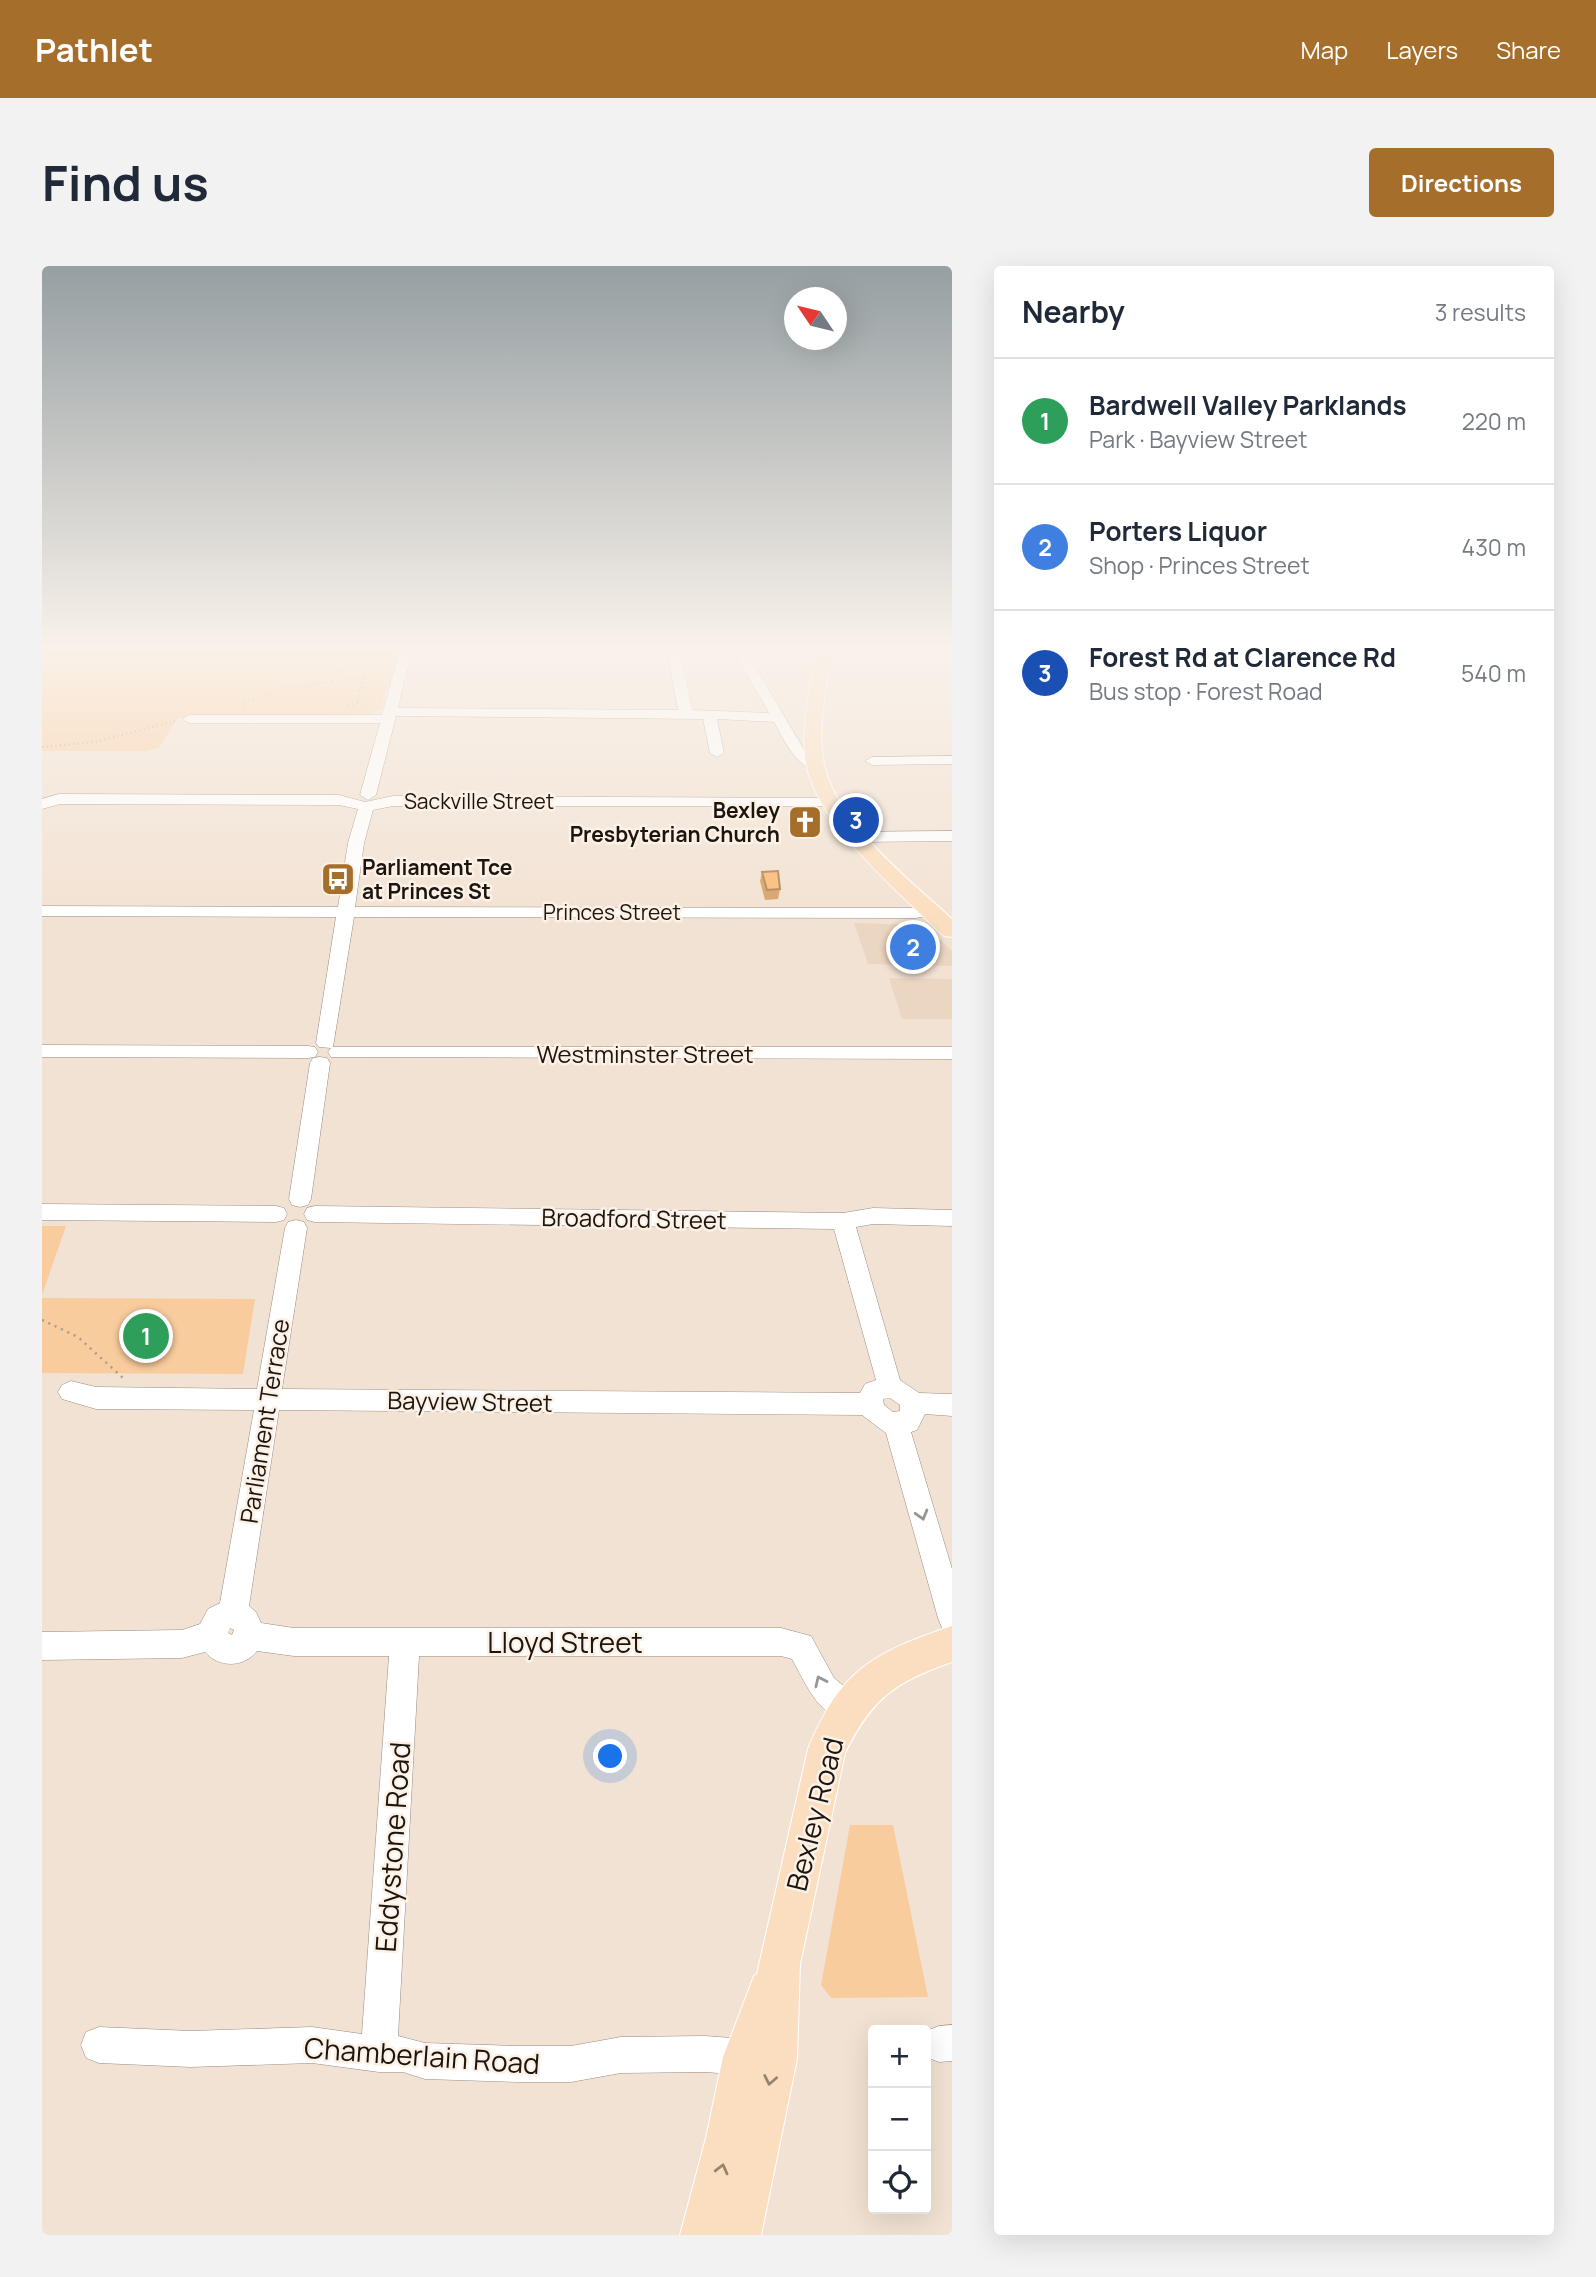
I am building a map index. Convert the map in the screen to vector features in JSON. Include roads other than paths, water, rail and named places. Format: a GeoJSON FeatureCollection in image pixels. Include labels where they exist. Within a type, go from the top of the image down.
{"type":"FeatureCollection","features":[{"type":"Feature","properties":{"kind":"main road"},"geometry":{"type":"LineString","coordinates":[[816,738],[816,767],[832,801],[857,837],[952,931]]}},
{"type":"Feature","properties":{"kind":"main road","name":"Bexley Road"},"geometry":{"type":"LineString","coordinates":[[704,2235],[729,2138],[745,2057],[779,1964],[827,1749],[847,1709],[861,1692],[884,1673],[908,1659],[952,1644]]}},
{"type":"Feature","properties":{"kind":"main road","name":"Bexley Road"},"geometry":{"type":"LineString","coordinates":[[737,2235],[775,2059],[779,1964]]}},
{"type":"Feature","properties":{"kind":"street","name":"Parliament Terrace"},"geometry":{"type":"LineString","coordinates":[[232,1628],[356,843],[383,738]]}},
{"type":"Feature","properties":{"kind":"street"},"geometry":{"type":"LineString","coordinates":[[714,738],[717,753]]}},
{"type":"Feature","properties":{"kind":"street"},"geometry":{"type":"LineString","coordinates":[[790,738],[797,750],[816,767]]}},
{"type":"Feature","properties":{"kind":"street"},"geometry":{"type":"LineString","coordinates":[[873,761],[952,760]]}},
{"type":"Feature","properties":{"kind":"street","name":"Sackville Street"},"geometry":{"type":"LineString","coordinates":[[43,803],[59,799],[366,802],[832,801]]}},
{"type":"Feature","properties":{"kind":"street"},"geometry":{"type":"LineString","coordinates":[[857,837],[952,836]]}},
{"type":"Feature","properties":{"kind":"street","name":"Princes Street"},"geometry":{"type":"LineString","coordinates":[[42,911],[916,913],[930,910]]}},
{"type":"Feature","properties":{"kind":"street","name":"Westminster Street"},"geometry":{"type":"LineString","coordinates":[[42,1051],[952,1053]]}},
{"type":"Feature","properties":{"kind":"street","name":"Broadford Street"},"geometry":{"type":"LineString","coordinates":[[42,1212],[843,1221],[873,1216],[952,1217]]}},
{"type":"Feature","properties":{"kind":"street"},"geometry":{"type":"LineString","coordinates":[[843,1221],[890,1387]]}},
{"type":"Feature","properties":{"kind":"street"},"geometry":{"type":"LineString","coordinates":[[900,1437],[912,1417],[913,1403],[907,1395],[890,1387],[874,1391],[870,1404],[881,1420],[900,1437],[952,1618]]}},
{"type":"Feature","properties":{"kind":"street","name":"Bayview Street"},"geometry":{"type":"LineString","coordinates":[[71,1392],[96,1398],[870,1404]]}},
{"type":"Feature","properties":{"kind":"street"},"geometry":{"type":"LineString","coordinates":[[913,1403],[952,1405]]}},
{"type":"Feature","properties":{"kind":"street","name":"Lloyd Street"},"geometry":{"type":"LineString","coordinates":[[42,1646],[182,1644],[232,1628],[294,1642],[781,1642],[801,1646],[815,1669],[820,1687],[847,1709]]}},
{"type":"Feature","properties":{"kind":"street","name":"Eddystone Road"},"geometry":{"type":"LineString","coordinates":[[379,2053],[405,1641]]}},
{"type":"Feature","properties":{"kind":"street","name":"Chamberlain Road"},"geometry":{"type":"LineString","coordinates":[[99,2045],[191,2049],[312,2045],[403,2054],[425,2061],[519,2064],[571,2064],[621,2055],[705,2054],[745,2057]]}},
{"type":"Feature","properties":{"kind":"place","name":"Forest Rd at Clarence Rd"},"geometry":{"type":"Point","coordinates":[856,820]}},
{"type":"Feature","properties":{"kind":"place","name":"Bexley Presbyterian Church"},"geometry":{"type":"Point","coordinates":[805,822]}},
{"type":"Feature","properties":{"kind":"place","name":"Parliament Tce at Princes St"},"geometry":{"type":"Point","coordinates":[338,879]}},
{"type":"Feature","properties":{"kind":"place","name":"Porters Liquor"},"geometry":{"type":"Point","coordinates":[913,947]}},
{"type":"Feature","properties":{"kind":"place","name":"Bardwell Valley Parklands"},"geometry":{"type":"Point","coordinates":[146,1336]}}]}
